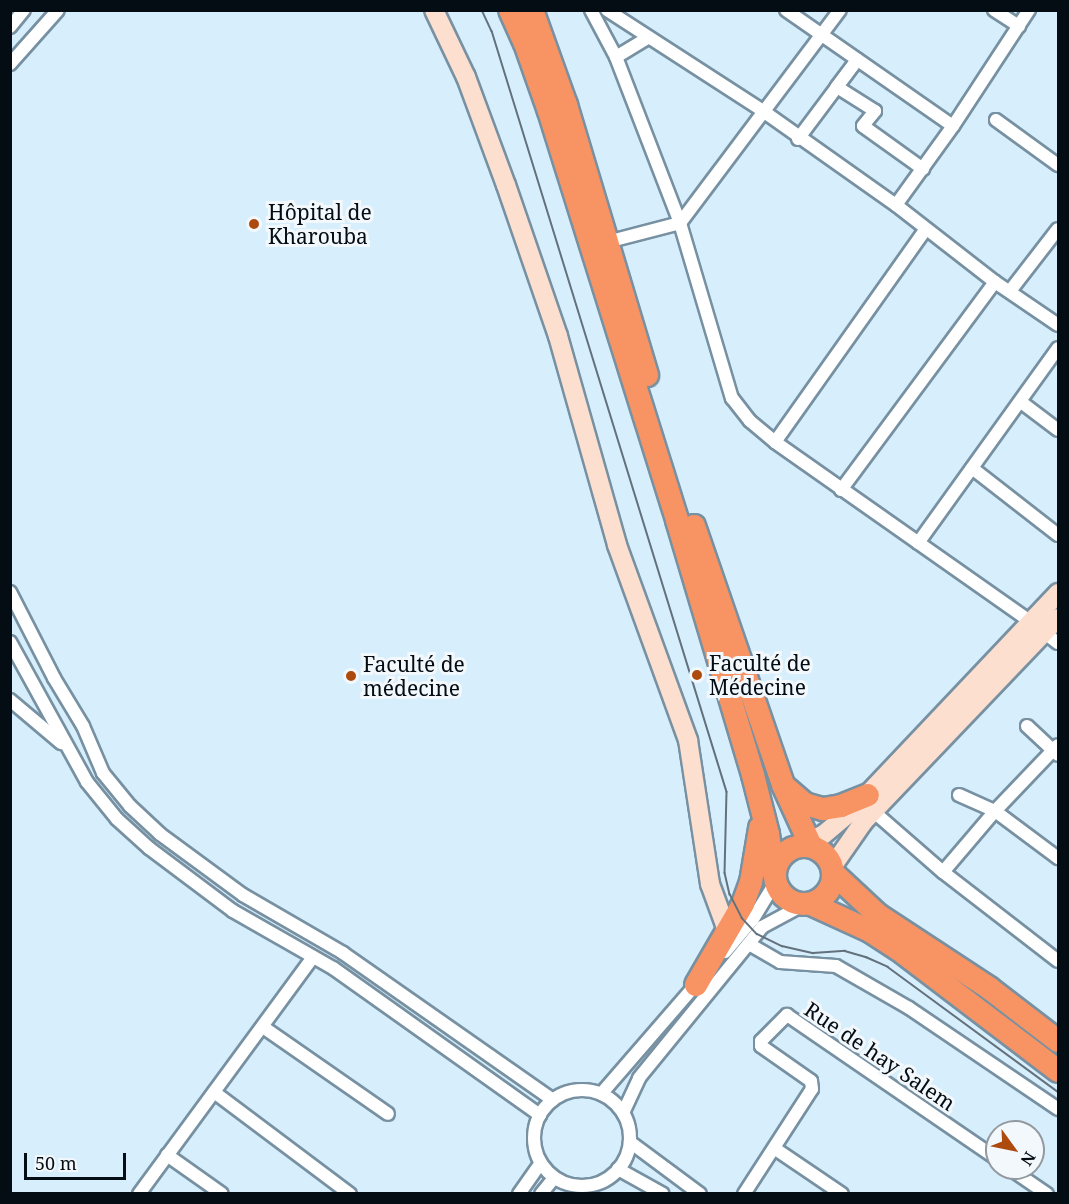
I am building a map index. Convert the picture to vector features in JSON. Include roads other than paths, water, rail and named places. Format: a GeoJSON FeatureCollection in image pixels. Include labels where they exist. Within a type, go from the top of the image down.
{"type":"FeatureCollection","features":[{"type":"Feature","properties":{"kind":"highway"},"geometry":{"type":"LineString","coordinates":[[510,10],[525,43],[552,122],[677,520],[762,812],[775,878],[783,896],[870,931],[898,949],[1059,1071]]}},
{"type":"Feature","properties":{"kind":"highway"},"geometry":{"type":"LineString","coordinates":[[532,10],[566,105],[667,443],[744,680],[806,845]]}},
{"type":"Feature","properties":{"kind":"highway"},"geometry":{"type":"LineString","coordinates":[[783,785],[805,804],[823,809],[871,803]]}},
{"type":"Feature","properties":{"kind":"highway"},"geometry":{"type":"LineString","coordinates":[[696,985],[743,904],[751,882],[762,812]]}},
{"type":"Feature","properties":{"kind":"highway"},"geometry":{"type":"LineString","coordinates":[[775,878],[779,859],[791,848],[806,845],[824,853],[833,870],[878,915],[989,988],[1059,1041]]}},
{"type":"Feature","properties":{"kind":"highway"},"geometry":{"type":"LineString","coordinates":[[807,904],[819,901],[830,889],[833,870]]}},
{"type":"Feature","properties":{"kind":"street"},"geometry":{"type":"LineString","coordinates":[[10,27],[24,10]]}},
{"type":"Feature","properties":{"kind":"street"},"geometry":{"type":"LineString","coordinates":[[434,10],[466,77],[506,185],[558,336],[617,545],[688,740],[710,884],[728,933]]}},
{"type":"Feature","properties":{"kind":"street"},"geometry":{"type":"LineString","coordinates":[[591,10],[616,57],[680,223],[732,398],[750,421],[775,442],[1045,633]]}},
{"type":"Feature","properties":{"kind":"street"},"geometry":{"type":"LineString","coordinates":[[607,10],[763,111],[798,139],[896,205],[994,282],[1059,325]]}},
{"type":"Feature","properties":{"kind":"street"},"geometry":{"type":"LineString","coordinates":[[786,10],[953,126]]}},
{"type":"Feature","properties":{"kind":"street"},"geometry":{"type":"LineString","coordinates":[[607,242],[680,223],[840,10]]}},
{"type":"Feature","properties":{"kind":"street"},"geometry":{"type":"LineString","coordinates":[[994,10],[1019,26]]}},
{"type":"Feature","properties":{"kind":"street"},"geometry":{"type":"LineString","coordinates":[[896,205],[953,126],[1029,10]]}},
{"type":"Feature","properties":{"kind":"street"},"geometry":{"type":"LineString","coordinates":[[10,64],[51,13]]}},
{"type":"Feature","properties":{"kind":"street"},"geometry":{"type":"LineString","coordinates":[[616,57],[648,38]]}},
{"type":"Feature","properties":{"kind":"street"},"geometry":{"type":"LineString","coordinates":[[798,139],[857,60]]}},
{"type":"Feature","properties":{"kind":"street"},"geometry":{"type":"LineString","coordinates":[[857,60],[837,87],[875,111],[863,126],[923,169]]}},
{"type":"Feature","properties":{"kind":"street"},"geometry":{"type":"LineString","coordinates":[[996,120],[1059,165]]}},
{"type":"Feature","properties":{"kind":"street"},"geometry":{"type":"LineString","coordinates":[[1010,291],[1059,229]]}},
{"type":"Feature","properties":{"kind":"street"},"geometry":{"type":"LineString","coordinates":[[775,442],[926,230]]}},
{"type":"Feature","properties":{"kind":"street"},"geometry":{"type":"LineString","coordinates":[[841,490],[994,282]]}},
{"type":"Feature","properties":{"kind":"street"},"geometry":{"type":"LineString","coordinates":[[918,543],[1059,348]]}},
{"type":"Feature","properties":{"kind":"street"},"geometry":{"type":"LineString","coordinates":[[1020,402],[1059,430]]}},
{"type":"Feature","properties":{"kind":"street"},"geometry":{"type":"LineString","coordinates":[[972,468],[1059,535]]}},
{"type":"Feature","properties":{"kind":"street"},"geometry":{"type":"LineString","coordinates":[[10,592],[54,678],[83,726],[110,784],[130,806],[160,834],[213,873],[275,916],[343,953],[553,1100]]}},
{"type":"Feature","properties":{"kind":"street"},"geometry":{"type":"LineString","coordinates":[[1045,633],[1059,593]]}},
{"type":"Feature","properties":{"kind":"street"},"geometry":{"type":"LineString","coordinates":[[806,845],[871,803],[1059,618]]}},
{"type":"Feature","properties":{"kind":"street"},"geometry":{"type":"LineString","coordinates":[[10,642],[77,767],[96,795],[149,848],[233,910],[313,957],[394,1011],[540,1115]]}},
{"type":"Feature","properties":{"kind":"street"},"geometry":{"type":"LineString","coordinates":[[10,700],[67,748]]}},
{"type":"Feature","properties":{"kind":"street"},"geometry":{"type":"LineString","coordinates":[[943,872],[995,811],[1057,750],[1027,726]]}},
{"type":"Feature","properties":{"kind":"street"},"geometry":{"type":"LineString","coordinates":[[77,767],[96,757]]}},
{"type":"Feature","properties":{"kind":"street"},"geometry":{"type":"LineString","coordinates":[[958,795],[995,811],[1059,858]]}},
{"type":"Feature","properties":{"kind":"street"},"geometry":{"type":"LineString","coordinates":[[833,870],[871,803]]}},
{"type":"Feature","properties":{"kind":"street"},"geometry":{"type":"LineString","coordinates":[[871,803],[943,872],[1059,961]]}},
{"type":"Feature","properties":{"kind":"street"},"geometry":{"type":"LineString","coordinates":[[601,1094],[753,919],[775,878]]}},
{"type":"Feature","properties":{"kind":"street"},"geometry":{"type":"LineString","coordinates":[[623,1113],[639,1078],[762,927],[807,904]]}},
{"type":"Feature","properties":{"kind":"street"},"geometry":{"type":"LineString","coordinates":[[749,944],[780,962],[836,966],[909,1008],[1059,1109]]}},
{"type":"Feature","properties":{"kind":"street"},"geometry":{"type":"LineString","coordinates":[[139,1194],[313,957]]}},
{"type":"Feature","properties":{"kind":"street","name":"Rue de hay Salem"},"geometry":{"type":"LineString","coordinates":[[744,1194],[813,1085],[761,1046],[761,1041],[788,1016],[985,1152]]}},
{"type":"Feature","properties":{"kind":"street"},"geometry":{"type":"LineString","coordinates":[[263,1027],[388,1114]]}},
{"type":"Feature","properties":{"kind":"street"},"geometry":{"type":"LineString","coordinates":[[571,1091],[591,1091],[601,1094],[609,1098],[623,1113],[630,1142],[628,1152],[618,1170],[593,1185],[573,1185],[554,1178],[536,1154],[534,1134],[540,1115],[553,1100],[571,1091]]}},
{"type":"Feature","properties":{"kind":"street"},"geometry":{"type":"LineString","coordinates":[[214,1092],[350,1194]]}},
{"type":"Feature","properties":{"kind":"street"},"geometry":{"type":"LineString","coordinates":[[630,1142],[700,1194]]}},
{"type":"Feature","properties":{"kind":"street"},"geometry":{"type":"LineString","coordinates":[[774,1148],[842,1194]]}},
{"type":"Feature","properties":{"kind":"street"},"geometry":{"type":"LineString","coordinates":[[167,1155],[222,1194]]}},
{"type":"Feature","properties":{"kind":"street"},"geometry":{"type":"LineString","coordinates":[[519,1194],[541,1163]]}},
{"type":"Feature","properties":{"kind":"street"},"geometry":{"type":"LineString","coordinates":[[618,1170],[663,1194]]}},
{"type":"Feature","properties":{"kind":"street"},"geometry":{"type":"LineString","coordinates":[[542,1194],[554,1178]]}},
{"type":"Feature","properties":{"kind":"street"},"geometry":{"type":"LineString","coordinates":[[1027,1180],[1047,1194]]}},
{"type":"Feature","properties":{"kind":"tram line"},"geometry":{"type":"LineString","coordinates":[[482,10],[492,31],[727,792],[725,873],[730,894],[742,918],[757,934],[782,946],[813,953],[845,951],[888,967],[1058,1092]]}},
{"type":"Feature","properties":{"kind":"place","name":"Hôpital de Kharouba"},"geometry":{"type":"Point","coordinates":[254,224]}},
{"type":"Feature","properties":{"kind":"place","name":"Faculté de Médecine"},"geometry":{"type":"Point","coordinates":[697,675]}},
{"type":"Feature","properties":{"kind":"place","name":"Faculté de médecine"},"geometry":{"type":"Point","coordinates":[351,676]}}]}
